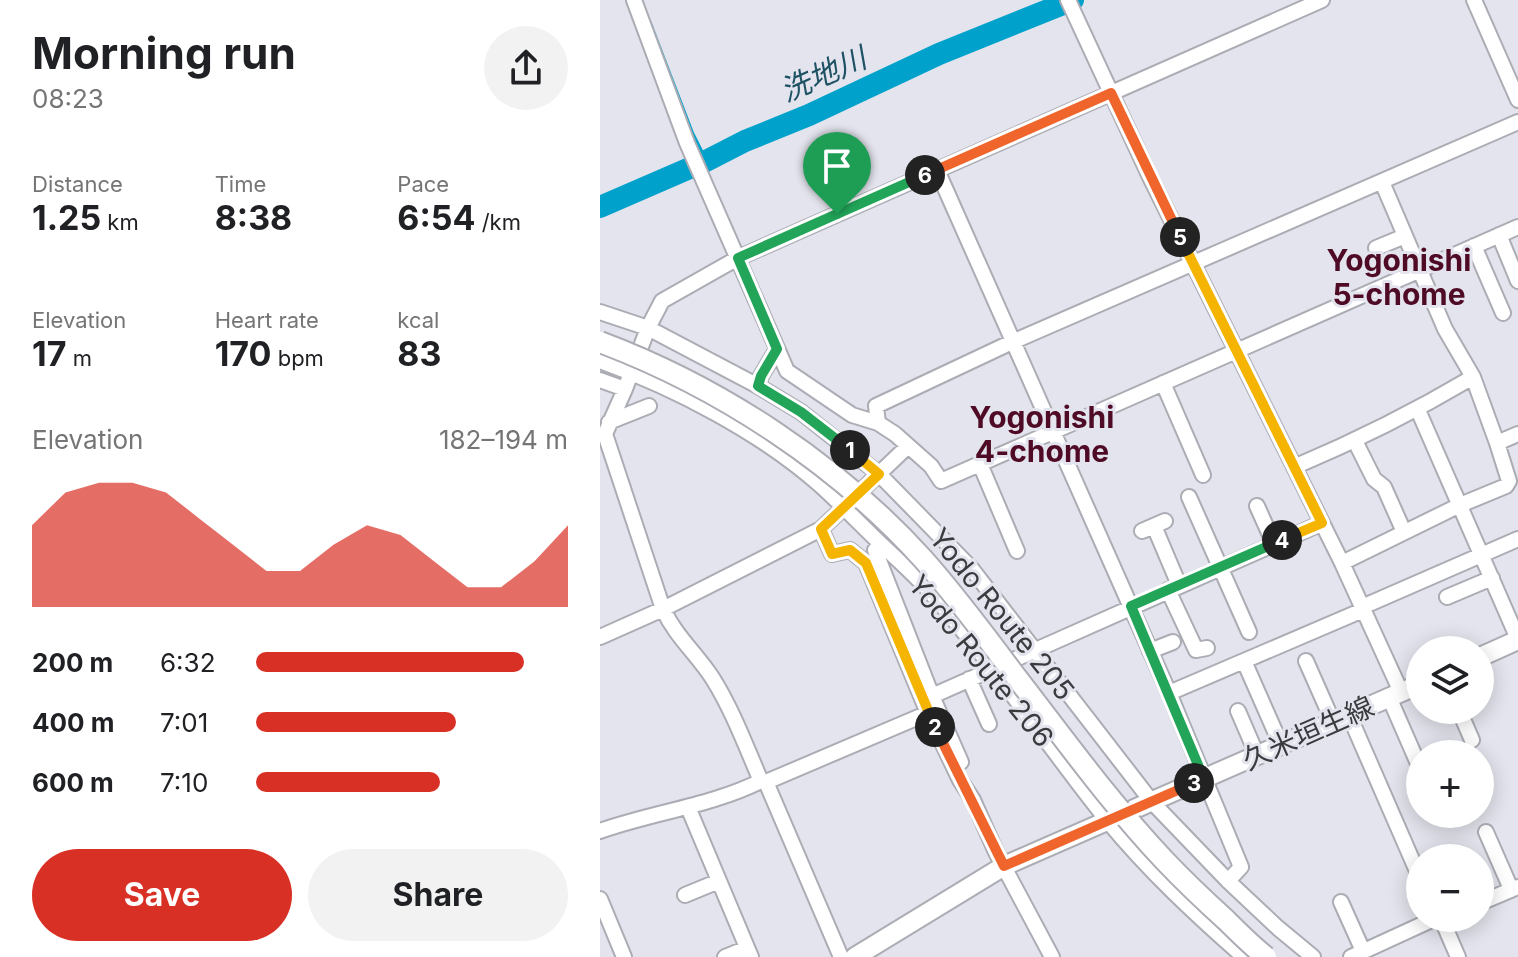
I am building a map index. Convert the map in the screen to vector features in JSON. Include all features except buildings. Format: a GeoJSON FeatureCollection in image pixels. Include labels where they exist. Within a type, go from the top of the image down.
{"type":"FeatureCollection","features":[{"type":"Feature","properties":{"kind":"highway"},"geometry":{"type":"LineString","coordinates":[[600,342],[710,392],[761,423],[811,458],[871,509],[922,558],[957,598],[1129,821],[1165,861],[1266,957]]}},
{"type":"Feature","properties":{"kind":"main road"},"geometry":{"type":"LineString","coordinates":[[1494,651],[1518,640]]}},
{"type":"Feature","properties":{"kind":"main road","name":"久米垣生線"},"geometry":{"type":"LineString","coordinates":[[855,957],[1004,866],[1406,690]]}},
{"type":"Feature","properties":{"kind":"street"},"geometry":{"type":"LineString","coordinates":[[634,0],[703,180],[787,371],[852,415],[878,423],[895,434],[931,466],[941,481],[1518,227]]}},
{"type":"Feature","properties":{"kind":"street"},"geometry":{"type":"LineString","coordinates":[[1068,0],[1193,264],[1342,563],[1362,608],[1411,740]]}},
{"type":"Feature","properties":{"kind":"street"},"geometry":{"type":"LineString","coordinates":[[841,957],[730,710],[712,677],[672,628],[663,609],[605,434],[606,423],[625,389],[648,328],[662,301],[738,258],[1322,0]]}},
{"type":"Feature","properties":{"kind":"street"},"geometry":{"type":"LineString","coordinates":[[1474,0],[1518,100]]}},
{"type":"Feature","properties":{"kind":"street"},"geometry":{"type":"LineString","coordinates":[[878,423],[876,406],[1012,342],[1518,122]]}},
{"type":"Feature","properties":{"kind":"street"},"geometry":{"type":"LineString","coordinates":[[937,170],[1169,693],[1241,867],[1228,881]]}},
{"type":"Feature","properties":{"kind":"street"},"geometry":{"type":"LineString","coordinates":[[1342,563],[1506,486],[1509,481],[1473,377],[1445,329],[1382,182]]}},
{"type":"Feature","properties":{"kind":"street"},"geometry":{"type":"LineString","coordinates":[[1499,235],[1518,281]]}},
{"type":"Feature","properties":{"kind":"street"},"geometry":{"type":"LineString","coordinates":[[1376,248],[1405,236]]}},
{"type":"Feature","properties":{"kind":"street"},"geometry":{"type":"LineString","coordinates":[[1474,246],[1503,313]]}},
{"type":"Feature","properties":{"kind":"street","name":"Yodo Route 205"},"geometry":{"type":"LineString","coordinates":[[600,312],[648,328],[758,386],[801,412],[879,474],[971,568],[1152,802],[1228,881],[1313,957]]}},
{"type":"Feature","properties":{"kind":"street"},"geometry":{"type":"LineString","coordinates":[[758,386],[777,349]]}},
{"type":"Feature","properties":{"kind":"street","name":"Yodo Route 206"},"geometry":{"type":"LineString","coordinates":[[600,361],[632,372],[707,409],[765,444],[819,484],[936,597],[1108,821],[1150,869],[1244,957]]}},
{"type":"Feature","properties":{"kind":"street"},"geometry":{"type":"LineString","coordinates":[[1294,467],[1418,410],[1473,377]]}},
{"type":"Feature","properties":{"kind":"street"},"geometry":{"type":"LineString","coordinates":[[600,380],[625,389]]}},
{"type":"Feature","properties":{"kind":"street"},"geometry":{"type":"LineString","coordinates":[[1163,383],[1203,475]]}},
{"type":"Feature","properties":{"kind":"street"},"geometry":{"type":"LineString","coordinates":[[606,423],[649,406]]}},
{"type":"Feature","properties":{"kind":"street"},"geometry":{"type":"LineString","coordinates":[[1418,410],[1518,640]]}},
{"type":"Feature","properties":{"kind":"street"},"geometry":{"type":"LineString","coordinates":[[1497,443],[1518,434]]}},
{"type":"Feature","properties":{"kind":"street"},"geometry":{"type":"LineString","coordinates":[[1355,441],[1374,479],[1384,487],[1404,532]]}},
{"type":"Feature","properties":{"kind":"street"},"geometry":{"type":"LineString","coordinates":[[600,637],[663,609],[821,529],[907,447]]}},
{"type":"Feature","properties":{"kind":"street"},"geometry":{"type":"LineString","coordinates":[[980,464],[1018,551]]}},
{"type":"Feature","properties":{"kind":"street"},"geometry":{"type":"LineString","coordinates":[[1257,506],[1274,544]]}},
{"type":"Feature","properties":{"kind":"street"},"geometry":{"type":"LineString","coordinates":[[1190,508],[1249,632]]}},
{"type":"Feature","properties":{"kind":"street"},"geometry":{"type":"LineString","coordinates":[[600,831],[743,790],[928,703],[969,679],[1322,523]]}},
{"type":"Feature","properties":{"kind":"street"},"geometry":{"type":"LineString","coordinates":[[1154,526],[1196,650],[1207,648]]}},
{"type":"Feature","properties":{"kind":"street"},"geometry":{"type":"LineString","coordinates":[[821,529],[832,554],[850,550],[866,563],[960,780],[1052,957]]}},
{"type":"Feature","properties":{"kind":"street"},"geometry":{"type":"LineString","coordinates":[[1169,693],[1518,539]]}},
{"type":"Feature","properties":{"kind":"street"},"geometry":{"type":"LineString","coordinates":[[875,550],[928,703]]}},
{"type":"Feature","properties":{"kind":"street"},"geometry":{"type":"LineString","coordinates":[[1447,597],[1492,578]]}},
{"type":"Feature","properties":{"kind":"street"},"geometry":{"type":"LineString","coordinates":[[1150,651],[1173,642]]}},
{"type":"Feature","properties":{"kind":"street"},"geometry":{"type":"LineString","coordinates":[[1244,661],[1281,745]]}},
{"type":"Feature","properties":{"kind":"street"},"geometry":{"type":"LineString","coordinates":[[1306,661],[1341,719],[1406,850]]}},
{"type":"Feature","properties":{"kind":"street"},"geometry":{"type":"LineString","coordinates":[[969,679],[989,724]]}},
{"type":"Feature","properties":{"kind":"street"},"geometry":{"type":"LineString","coordinates":[[1238,711],[1257,755]]}},
{"type":"Feature","properties":{"kind":"street"},"geometry":{"type":"LineString","coordinates":[[1465,724],[1472,740]]}},
{"type":"Feature","properties":{"kind":"street"},"geometry":{"type":"LineString","coordinates":[[688,807],[749,952],[725,957]]}},
{"type":"Feature","properties":{"kind":"street"},"geometry":{"type":"LineString","coordinates":[[1486,832],[1515,888],[1494,897]]}},
{"type":"Feature","properties":{"kind":"street"},"geometry":{"type":"LineString","coordinates":[[685,895],[719,881]]}},
{"type":"Feature","properties":{"kind":"street"},"geometry":{"type":"LineString","coordinates":[[600,899],[624,957]]}},
{"type":"Feature","properties":{"kind":"street"},"geometry":{"type":"LineString","coordinates":[[1341,902],[1357,954],[1410,932]]}},
{"type":"Feature","properties":{"kind":"street"},"geometry":{"type":"LineString","coordinates":[[1447,932],[1458,957]]}},
{"type":"Feature","properties":{"kind":"street"},"geometry":{"type":"LineString","coordinates":[[600,942],[615,935]]}},
{"type":"Feature","properties":{"kind":"waterway","name":"洗地川"},"geometry":{"type":"LineString","coordinates":[[600,207],[939,54],[1073,0]]}},
{"type":"Feature","properties":{"kind":"waterway"},"geometry":{"type":"LineString","coordinates":[[649,21],[692,133],[706,161]]}},
{"type":"Feature","properties":{"kind":"district","name":"Yogonishi 5-chome"},"geometry":{"type":"Point","coordinates":[1399,277]}},
{"type":"Feature","properties":{"kind":"district","name":"Yogonishi 4-chome"},"geometry":{"type":"Point","coordinates":[1042,434]}},
{"type":"Feature","properties":{"kind":"route"},"geometry":{"type":"LineString","coordinates":[[1111,93],[1322,523],[1131,606],[1204,779],[1004,866],[928,713],[866,563],[850,550],[832,554],[821,529],[879,474],[801,412],[758,386],[777,349],[738,258],[837,214],[1111,93]]}}]}
